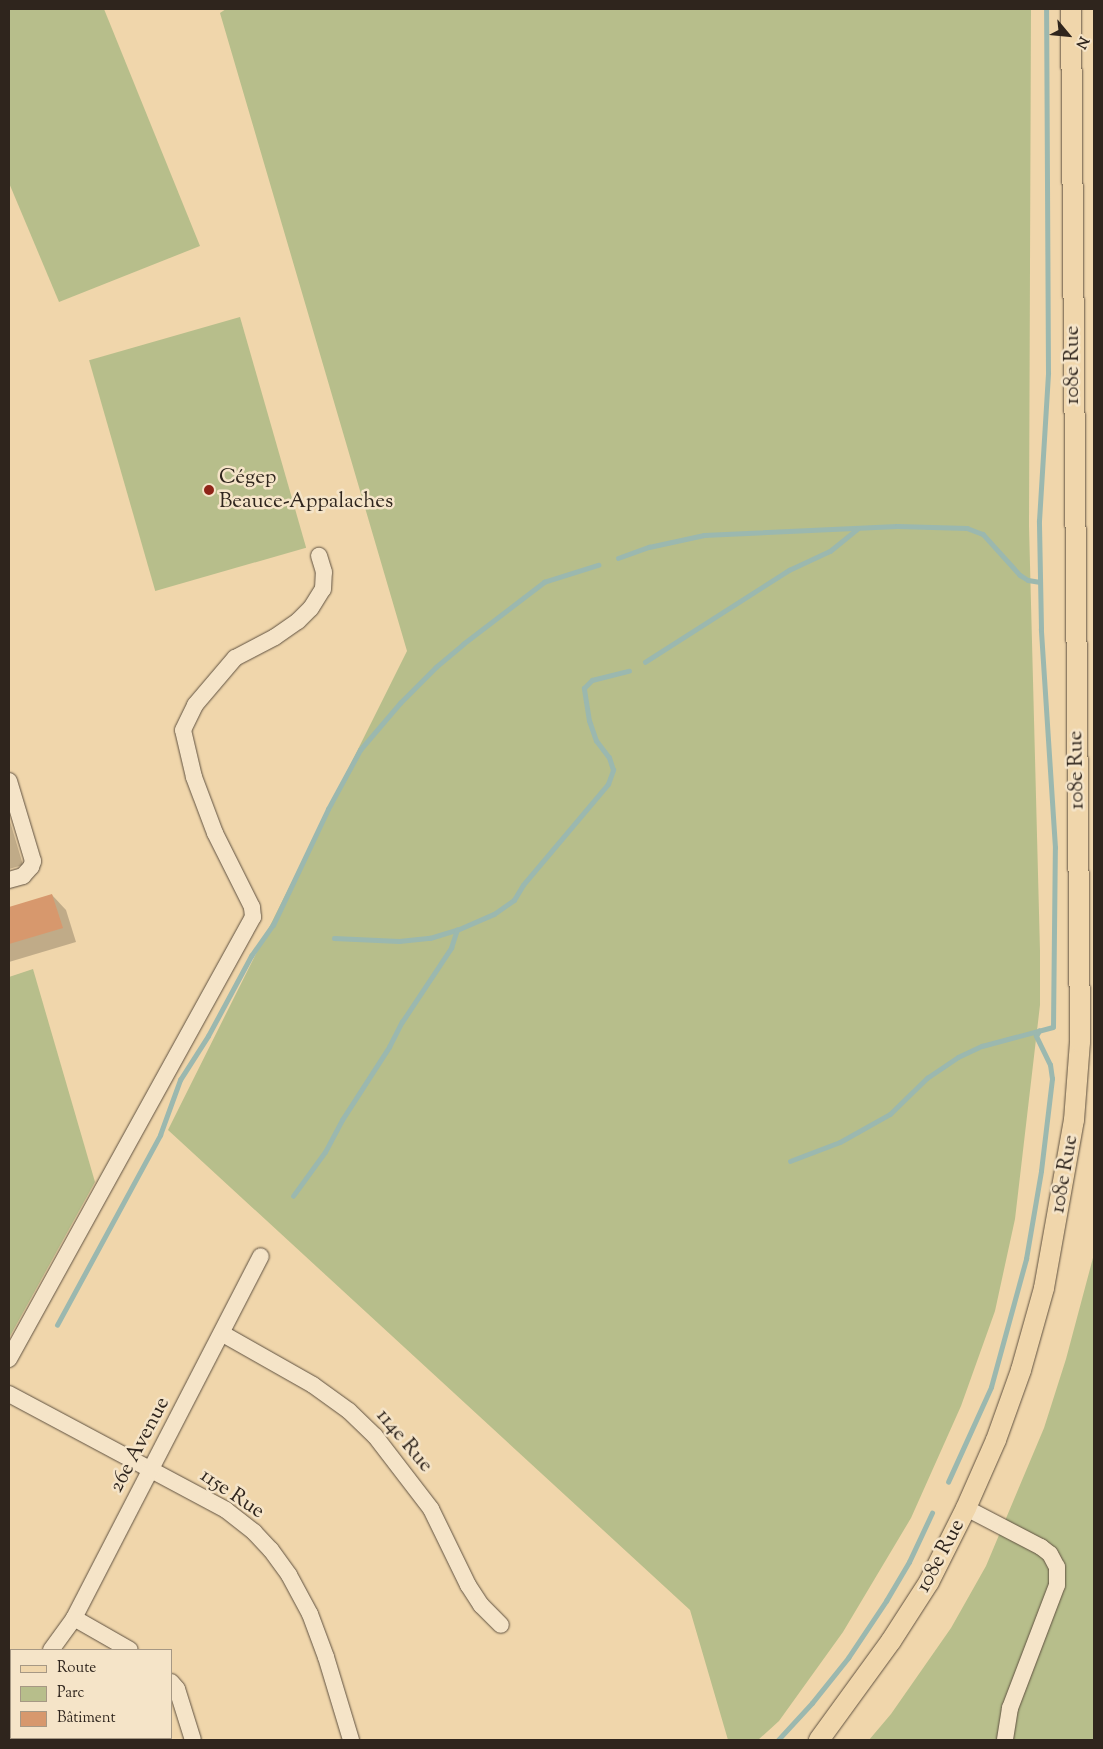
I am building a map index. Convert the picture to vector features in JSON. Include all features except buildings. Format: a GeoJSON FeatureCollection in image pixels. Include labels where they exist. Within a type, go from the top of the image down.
{"type":"FeatureCollection","features":[{"type":"Feature","properties":{"kind":"main road","name":"108e Rue"},"geometry":{"type":"LineString","coordinates":[[819,1740],[892,1641],[924,1591],[966,1508],[996,1440],[1021,1370],[1044,1288],[1061,1203],[1076,1101],[1080,1032],[1071,9]]}},
{"type":"Feature","properties":{"kind":"street"},"geometry":{"type":"LineString","coordinates":[[9,1359],[253,918],[252,907],[215,833],[201,796],[194,777],[183,730],[195,705],[235,658],[275,637],[298,621],[311,608],[323,589],[324,572],[319,556]]}},
{"type":"Feature","properties":{"kind":"street"},"geometry":{"type":"LineString","coordinates":[[9,781],[33,861],[31,867],[23,876],[9,880]]}},
{"type":"Feature","properties":{"kind":"street","name":"26e Avenue"},"geometry":{"type":"LineString","coordinates":[[52,1649],[74,1618],[261,1256]]}},
{"type":"Feature","properties":{"kind":"street","name":"114e Rue"},"geometry":{"type":"LineString","coordinates":[[222,1334],[313,1384],[349,1411],[375,1436],[431,1509],[468,1585],[481,1605],[501,1626]]}},
{"type":"Feature","properties":{"kind":"street","name":"115e Rue"},"geometry":{"type":"LineString","coordinates":[[9,1394],[226,1510],[254,1532],[271,1550],[289,1575],[310,1614],[326,1657],[351,1740]]}},
{"type":"Feature","properties":{"kind":"street"},"geometry":{"type":"LineString","coordinates":[[966,1508],[1041,1546],[1050,1554],[1057,1567],[1057,1585],[1010,1708],[1005,1740]]}},
{"type":"Feature","properties":{"kind":"street"},"geometry":{"type":"LineString","coordinates":[[74,1618],[128,1649]]}},
{"type":"Feature","properties":{"kind":"street"},"geometry":{"type":"LineString","coordinates":[[172,1683],[177,1689],[194,1740]]}},
{"type":"Feature","properties":{"kind":"green space"},"geometry":{"type":"Polygon","coordinates":[[[9,9],[104,9],[200,246],[59,302],[9,183],[9,9]]]}},
{"type":"Feature","properties":{"kind":"green space"},"geometry":{"type":"Polygon","coordinates":[[[226,9],[1031,9],[1029,526],[1040,1005],[1015,1219],[995,1311],[961,1406],[911,1518],[843,1632],[779,1721],[758,1740],[728,1740],[690,1610],[168,1130],[407,651],[220,13],[226,9]]]}},
{"type":"Feature","properties":{"kind":"green space"},"geometry":{"type":"Polygon","coordinates":[[[240,317],[306,548],[155,591],[89,360],[240,317]]]}},
{"type":"Feature","properties":{"kind":"green space"},"geometry":{"type":"Polygon","coordinates":[[[33,969],[95,1182],[9,1338],[9,977],[33,969]]]}},
{"type":"Feature","properties":{"kind":"green space"},"geometry":{"type":"Polygon","coordinates":[[[1094,1254],[1094,1740],[869,1740],[891,1714],[951,1628],[986,1566],[1044,1428],[1066,1359],[1094,1254]]]}},
{"type":"Feature","properties":{"kind":"waterway"},"geometry":{"type":"LineString","coordinates":[[790,1161],[840,1142],[890,1114],[927,1078],[958,1057],[982,1046],[1053,1027],[1055,848],[1041,629],[1039,521],[1048,373],[1046,9]]}},
{"type":"Feature","properties":{"kind":"waterway"},"geometry":{"type":"LineString","coordinates":[[618,558],[649,547],[704,535],[897,526],[967,528],[983,534],[1020,575],[1028,580],[1040,582]]}},
{"type":"Feature","properties":{"kind":"waterway"},"geometry":{"type":"LineString","coordinates":[[645,662],[789,570],[830,551],[857,529]]}},
{"type":"Feature","properties":{"kind":"waterway"},"geometry":{"type":"LineString","coordinates":[[57,1325],[160,1135],[180,1080],[208,1036],[251,956],[273,925],[328,809],[360,750],[400,703],[436,667],[463,644],[544,582],[598,565]]}},
{"type":"Feature","properties":{"kind":"waterway"},"geometry":{"type":"LineString","coordinates":[[334,938],[399,941],[430,938],[457,930],[494,914],[514,900],[523,885],[608,784],[613,770],[609,758],[596,741],[589,721],[584,688],[592,680],[629,671]]}},
{"type":"Feature","properties":{"kind":"waterway"},"geometry":{"type":"LineString","coordinates":[[293,1196],[325,1152],[342,1120],[389,1047],[402,1022],[451,948],[457,930]]}},
{"type":"Feature","properties":{"kind":"waterway"},"geometry":{"type":"LineString","coordinates":[[948,1482],[991,1387],[1026,1259],[1041,1171],[1052,1079],[1050,1065],[1036,1036],[1039,1031]]}},
{"type":"Feature","properties":{"kind":"waterway"},"geometry":{"type":"LineString","coordinates":[[778,1740],[812,1703],[848,1658],[886,1601],[909,1562],[932,1513]]}},
{"type":"Feature","properties":{"kind":"place","name":"Cégep Beauce-Appalaches"},"geometry":{"type":"Point","coordinates":[209,490]}}]}
